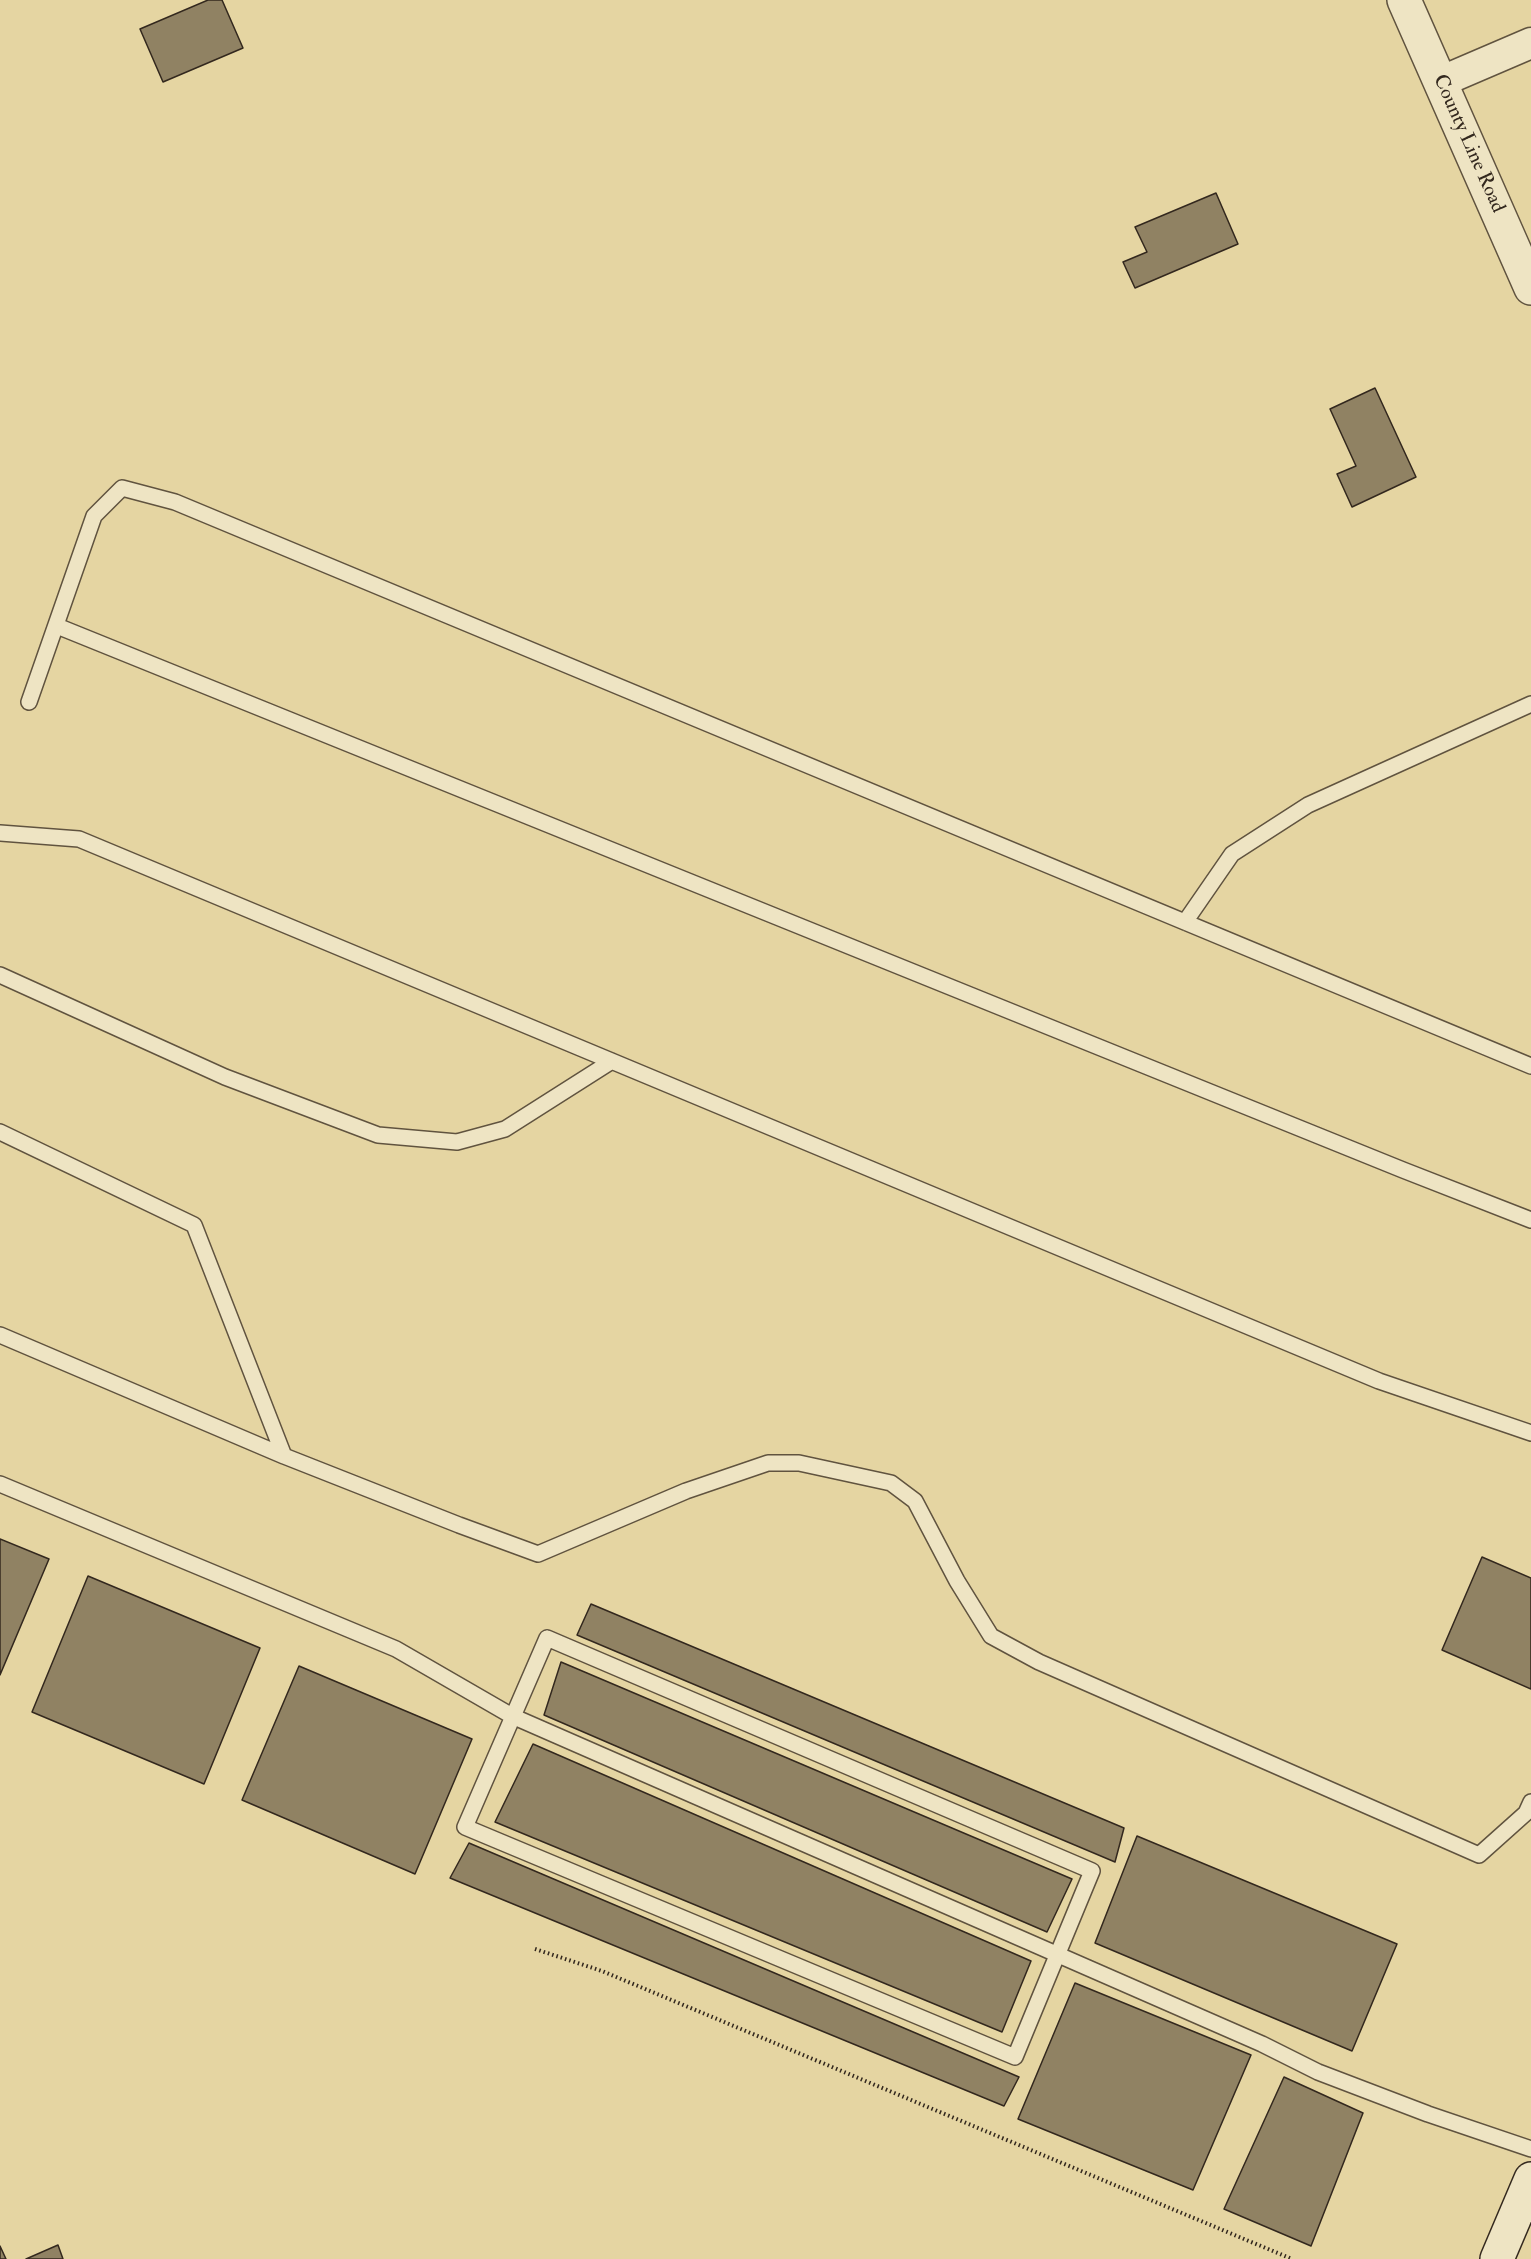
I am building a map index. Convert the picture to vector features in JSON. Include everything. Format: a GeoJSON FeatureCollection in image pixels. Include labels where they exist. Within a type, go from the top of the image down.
{"type":"FeatureCollection","features":[{"type":"Feature","properties":{"kind":"street","name":"County Line Road"},"geometry":{"type":"LineString","coordinates":[[1404,0],[1531,288]]}},
{"type":"Feature","properties":{"kind":"street"},"geometry":{"type":"LineString","coordinates":[[1440,82],[1531,43]]}},
{"type":"Feature","properties":{"kind":"street"},"geometry":{"type":"LineString","coordinates":[[1497,2259],[1531,2179]]}},
{"type":"Feature","properties":{"kind":"lane"},"geometry":{"type":"LineString","coordinates":[[29,702],[94,516],[122,488],[175,502],[1531,1066]]}},
{"type":"Feature","properties":{"kind":"lane"},"geometry":{"type":"LineString","coordinates":[[57,626],[1531,1220]]}},
{"type":"Feature","properties":{"kind":"lane"},"geometry":{"type":"LineString","coordinates":[[1185,922],[1232,854],[1299,812],[1531,704]]}},
{"type":"Feature","properties":{"kind":"lane"},"geometry":{"type":"LineString","coordinates":[[0,833],[79,839],[1379,1381],[1531,1433]]}},
{"type":"Feature","properties":{"kind":"lane"},"geometry":{"type":"LineString","coordinates":[[0,975],[225,1077],[378,1135],[457,1142],[506,1129],[612,1061]]}},
{"type":"Feature","properties":{"kind":"lane"},"geometry":{"type":"LineString","coordinates":[[0,1132],[194,1225],[284,1456]]}},
{"type":"Feature","properties":{"kind":"lane"},"geometry":{"type":"LineString","coordinates":[[0,1335],[284,1456],[538,1554],[686,1491],[768,1463],[799,1463],[891,1483],[915,1501],[957,1581],[991,1636],[1040,1662],[1479,1855],[1526,1813],[1531,1802]]}},
{"type":"Feature","properties":{"kind":"lane"},"geometry":{"type":"LineString","coordinates":[[0,1484],[396,1649],[512,1716],[1056,1956],[1262,2044],[1318,2072],[1428,2114],[1531,2149]]}},
{"type":"Feature","properties":{"kind":"lane"},"geometry":{"type":"LineString","coordinates":[[547,1638],[1092,1871],[1015,2057],[465,1827],[512,1716],[547,1638]]}},
{"type":"Feature","properties":{"kind":"path"},"geometry":{"type":"LineString","coordinates":[[535,1949],[602,1971],[1292,2259]]}},
{"type":"Feature","properties":{"kind":"building"},"geometry":{"type":"Polygon","coordinates":[[[208,0],[222,0],[243,48],[163,82],[140,29],[208,0]]]}},
{"type":"Feature","properties":{"kind":"building"},"geometry":{"type":"Polygon","coordinates":[[[1216,193],[1238,244],[1135,288],[1123,262],[1147,252],[1135,227],[1216,193]]]}},
{"type":"Feature","properties":{"kind":"building"},"geometry":{"type":"Polygon","coordinates":[[[1375,388],[1416,477],[1352,507],[1337,474],[1356,466],[1330,409],[1375,388]]]}},
{"type":"Feature","properties":{"kind":"building"},"geometry":{"type":"Polygon","coordinates":[[[0,1539],[49,1559],[0,1675],[0,1539]]]}},
{"type":"Feature","properties":{"kind":"building"},"geometry":{"type":"Polygon","coordinates":[[[1482,1557],[1531,1578],[1531,1689],[1442,1650],[1482,1557]]]}},
{"type":"Feature","properties":{"kind":"building"},"geometry":{"type":"Polygon","coordinates":[[[88,1576],[260,1648],[204,1784],[32,1712],[88,1576]]]}},
{"type":"Feature","properties":{"kind":"building"},"geometry":{"type":"Polygon","coordinates":[[[591,1604],[1124,1828],[1115,1862],[577,1635],[591,1604]]]}},
{"type":"Feature","properties":{"kind":"building"},"geometry":{"type":"Polygon","coordinates":[[[561,1662],[1072,1879],[1047,1932],[544,1715],[561,1662]]]}},
{"type":"Feature","properties":{"kind":"building"},"geometry":{"type":"Polygon","coordinates":[[[299,1666],[472,1739],[415,1874],[242,1800],[299,1666]]]}},
{"type":"Feature","properties":{"kind":"building"},"geometry":{"type":"Polygon","coordinates":[[[533,1744],[1031,1961],[1002,2032],[495,1822],[533,1744]]]}},
{"type":"Feature","properties":{"kind":"building"},"geometry":{"type":"Polygon","coordinates":[[[1137,1836],[1397,1944],[1352,2051],[1095,1943],[1137,1836]]]}},
{"type":"Feature","properties":{"kind":"building"},"geometry":{"type":"Polygon","coordinates":[[[469,1843],[1019,2077],[1004,2106],[450,1878],[469,1843]]]}},
{"type":"Feature","properties":{"kind":"building"},"geometry":{"type":"Polygon","coordinates":[[[1075,1983],[1251,2055],[1193,2190],[1018,2119],[1075,1983]]]}},
{"type":"Feature","properties":{"kind":"building"},"geometry":{"type":"Polygon","coordinates":[[[1284,2077],[1363,2113],[1311,2246],[1224,2209],[1284,2077]]]}},
{"type":"Feature","properties":{"kind":"building"},"geometry":{"type":"Polygon","coordinates":[[[58,2245],[63,2259],[26,2259],[58,2245]]]}},
{"type":"Feature","properties":{"kind":"building"},"geometry":{"type":"Polygon","coordinates":[[[0,2246],[6,2259],[0,2259],[0,2246]]]}}]}
